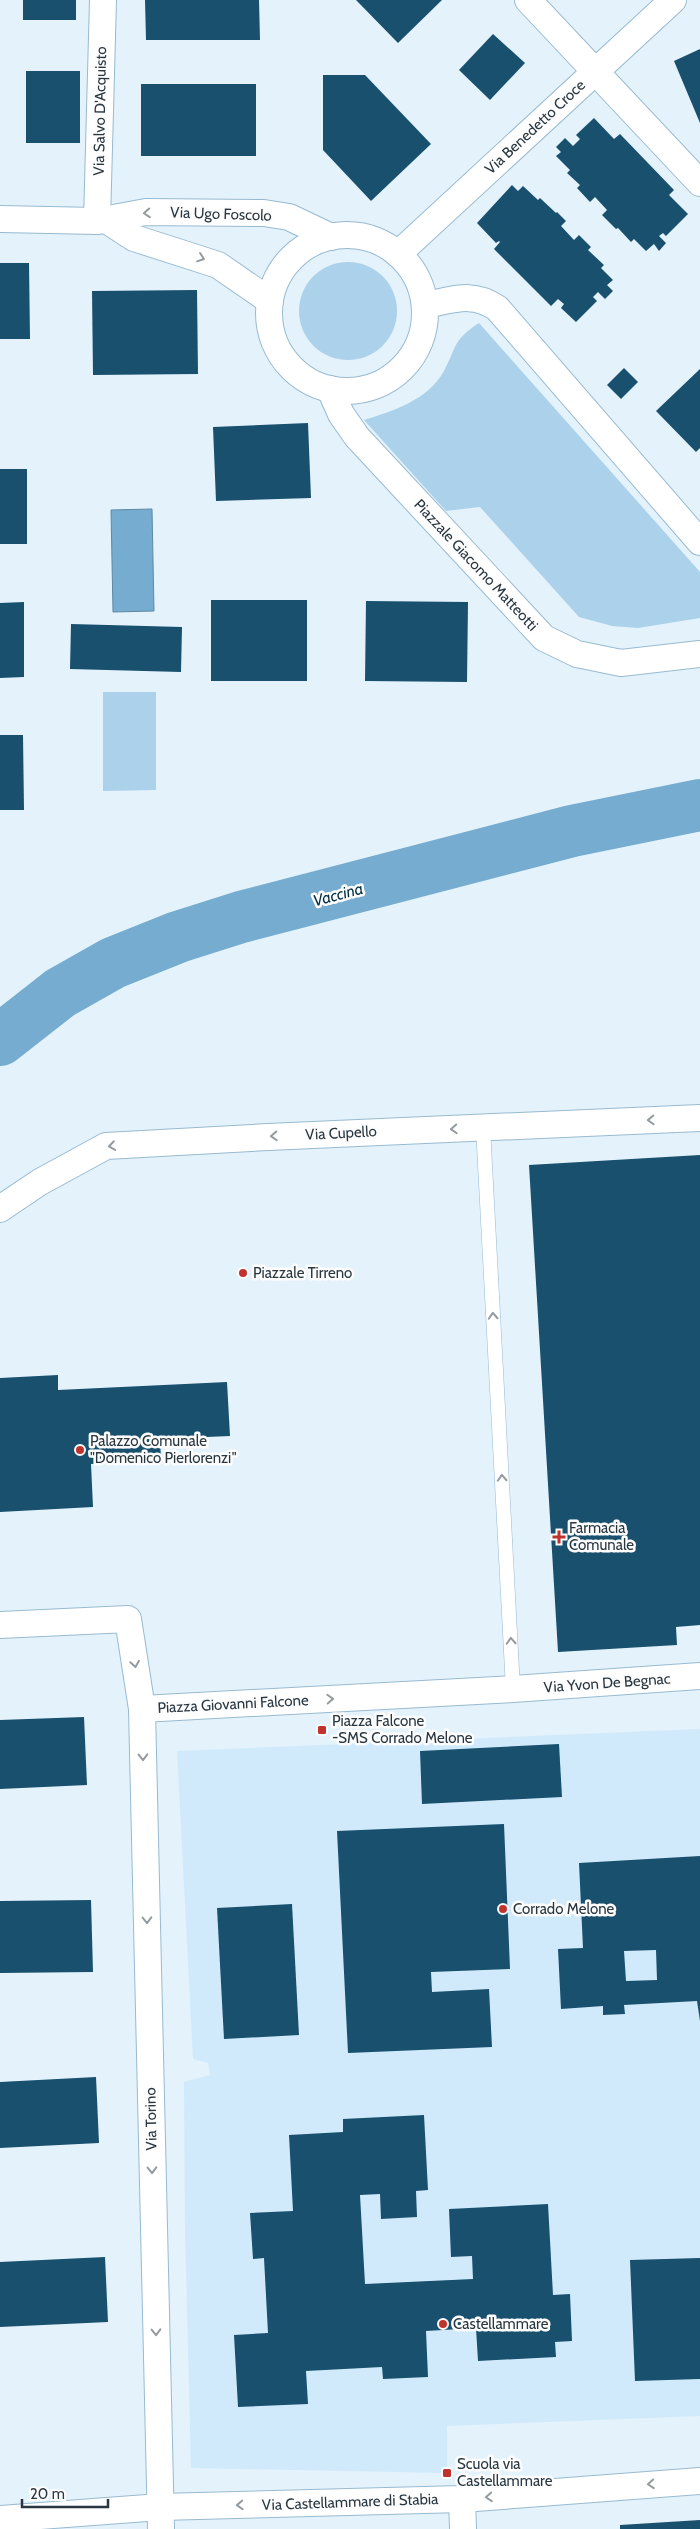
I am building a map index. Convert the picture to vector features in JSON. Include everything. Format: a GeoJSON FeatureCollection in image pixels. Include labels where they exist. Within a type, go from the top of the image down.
{"type":"FeatureCollection","features":[{"type":"Feature","properties":{"kind":"street","name":"Via Salvo D'Acquisto"},"geometry":{"type":"LineString","coordinates":[[102,0],[103,221]]}},
{"type":"Feature","properties":{"kind":"street"},"geometry":{"type":"LineString","coordinates":[[528,0],[700,183]]}},
{"type":"Feature","properties":{"kind":"street","name":"Via Benedetto Croce"},"geometry":{"type":"LineString","coordinates":[[398,254],[673,0]]}},
{"type":"Feature","properties":{"kind":"street","name":"Via Ugo Foscolo"},"geometry":{"type":"LineString","coordinates":[[0,219],[103,221],[146,212],[270,214],[288,217],[331,237]]}},
{"type":"Feature","properties":{"kind":"street"},"geometry":{"type":"LineString","coordinates":[[103,221],[134,238],[218,265],[270,301]]}},
{"type":"Feature","properties":{"kind":"street"},"geometry":{"type":"LineString","coordinates":[[355,236],[378,241],[398,254],[416,277],[425,305],[424,330],[415,353],[399,372],[378,385],[355,391],[330,389],[308,381],[290,366],[281,353],[270,324],[270,301],[277,279],[291,259],[309,245],[331,237],[355,236]]}},
{"type":"Feature","properties":{"kind":"street"},"geometry":{"type":"LineString","coordinates":[[425,305],[470,297],[484,300],[497,308],[700,542]]}},
{"type":"Feature","properties":{"kind":"street","name":"Piazzale Giacomo Matteotti"},"geometry":{"type":"LineString","coordinates":[[330,389],[341,414],[357,437],[544,638],[577,654],[621,664],[700,654]]}},
{"type":"Feature","properties":{"kind":"street","name":"Via Cupello"},"geometry":{"type":"LineString","coordinates":[[0,1209],[40,1182],[106,1146],[700,1118]]}},
{"type":"Feature","properties":{"kind":"street","name":"Piazza Giovanni Falcone"},"geometry":{"type":"LineString","coordinates":[[0,1625],[128,1619],[142,1709],[513,1689]]}},
{"type":"Feature","properties":{"kind":"street","name":"Via Yvon De Begnac"},"geometry":{"type":"LineString","coordinates":[[513,1689],[700,1676]]}},
{"type":"Feature","properties":{"kind":"street","name":"Via Torino"},"geometry":{"type":"LineString","coordinates":[[142,1709],[161,2518]]}},
{"type":"Feature","properties":{"kind":"street","name":"Via Castellammare di Stabia"},"geometry":{"type":"LineString","coordinates":[[0,2520],[161,2518],[462,2499],[700,2481]]}},
{"type":"Feature","properties":{"kind":"street"},"geometry":{"type":"LineString","coordinates":[[462,2499],[463,2529]]}},
{"type":"Feature","properties":{"kind":"lane"},"geometry":{"type":"LineString","coordinates":[[483,1127],[513,1689]]}},
{"type":"Feature","properties":{"kind":"shaded area"},"geometry":{"type":"Polygon","coordinates":[[[348,262],[367,266],[383,276],[393,292],[397,311],[393,330],[383,346],[367,356],[348,360],[329,356],[313,346],[303,330],[299,311],[303,292],[313,276],[329,266],[348,262]]]}},
{"type":"Feature","properties":{"kind":"shaded area"},"geometry":{"type":"Polygon","coordinates":[[[479,323],[700,572],[700,618],[638,628],[612,626],[579,617],[480,507],[446,511],[364,420],[409,403],[429,390],[444,371],[460,339],[479,323]]]}},
{"type":"Feature","properties":{"kind":"shaded area"},"geometry":{"type":"Polygon","coordinates":[[[152,509],[154,611],[113,612],[111,510],[152,509]]]}},
{"type":"Feature","properties":{"kind":"shaded area"},"geometry":{"type":"Polygon","coordinates":[[[103,692],[156,692],[156,790],[103,791],[103,692]]]}},
{"type":"Feature","properties":{"kind":"shaded area"},"geometry":{"type":"Polygon","coordinates":[[[700,1729],[700,2416],[447,2426],[447,2473],[191,2468],[185,2233],[184,2082],[210,2075],[208,2063],[193,2059],[177,1751],[700,1729]]]}},
{"type":"Feature","properties":{"kind":"building"},"geometry":{"type":"Polygon","coordinates":[[[23,0],[76,0],[76,20],[23,20],[23,0]]]}},
{"type":"Feature","properties":{"kind":"building"},"geometry":{"type":"Polygon","coordinates":[[[145,0],[259,0],[260,40],[146,40],[145,0]]]}},
{"type":"Feature","properties":{"kind":"building"},"geometry":{"type":"Polygon","coordinates":[[[356,0],[442,0],[398,43],[356,0]]]}},
{"type":"Feature","properties":{"kind":"building"},"geometry":{"type":"Polygon","coordinates":[[[493,34],[525,63],[490,100],[459,70],[493,34]]]}},
{"type":"Feature","properties":{"kind":"building"},"geometry":{"type":"Polygon","coordinates":[[[700,49],[700,123],[674,61],[700,49]]]}},
{"type":"Feature","properties":{"kind":"building"},"geometry":{"type":"Polygon","coordinates":[[[26,71],[80,71],[80,143],[26,143],[26,71]]]}},
{"type":"Feature","properties":{"kind":"building"},"geometry":{"type":"Polygon","coordinates":[[[323,75],[365,75],[431,144],[371,201],[323,150],[323,75]]]}},
{"type":"Feature","properties":{"kind":"building"},"geometry":{"type":"Polygon","coordinates":[[[141,84],[256,84],[256,156],[141,156],[141,84]]]}},
{"type":"Feature","properties":{"kind":"building"},"geometry":{"type":"Polygon","coordinates":[[[594,118],[614,139],[620,134],[674,190],[669,195],[688,214],[666,236],[663,233],[659,236],[666,243],[659,251],[654,244],[646,251],[634,239],[631,242],[618,228],[616,229],[602,215],[607,210],[595,197],[590,202],[577,188],[580,185],[567,173],[570,170],[556,156],[561,152],[556,147],[565,138],[573,146],[580,139],[576,135],[594,118]]]}},
{"type":"Feature","properties":{"kind":"building"},"geometry":{"type":"Polygon","coordinates":[[[512,185],[518,191],[523,186],[538,200],[540,198],[557,212],[566,221],[561,226],[574,240],[579,235],[591,247],[588,250],[604,265],[601,268],[613,280],[607,285],[613,291],[605,299],[598,292],[593,297],[597,301],[576,322],[561,308],[564,304],[558,299],[551,306],[494,249],[500,242],[496,243],[477,223],[512,185]]]}},
{"type":"Feature","properties":{"kind":"building"},"geometry":{"type":"Polygon","coordinates":[[[0,263],[29,263],[30,339],[0,339],[0,263]]]}},
{"type":"Feature","properties":{"kind":"building"},"geometry":{"type":"Polygon","coordinates":[[[197,290],[198,374],[93,375],[92,291],[197,290]]]}},
{"type":"Feature","properties":{"kind":"building"},"geometry":{"type":"Polygon","coordinates":[[[624,368],[638,382],[621,399],[607,385],[624,368]]]}},
{"type":"Feature","properties":{"kind":"building"},"geometry":{"type":"Polygon","coordinates":[[[700,369],[700,448],[696,452],[656,411],[700,369]]]}},
{"type":"Feature","properties":{"kind":"building"},"geometry":{"type":"Polygon","coordinates":[[[308,423],[311,498],[216,501],[213,427],[308,423]]]}},
{"type":"Feature","properties":{"kind":"building"},"geometry":{"type":"Polygon","coordinates":[[[0,469],[27,469],[27,544],[0,544],[0,469]]]}},
{"type":"Feature","properties":{"kind":"building"},"geometry":{"type":"Polygon","coordinates":[[[211,600],[307,600],[307,681],[211,681],[211,600]]]}},
{"type":"Feature","properties":{"kind":"building"},"geometry":{"type":"Polygon","coordinates":[[[366,601],[468,602],[467,682],[365,681],[366,601]]]}},
{"type":"Feature","properties":{"kind":"building"},"geometry":{"type":"Polygon","coordinates":[[[24,602],[24,677],[0,678],[0,603],[24,602]]]}},
{"type":"Feature","properties":{"kind":"building"},"geometry":{"type":"Polygon","coordinates":[[[71,624],[182,627],[181,672],[70,669],[71,624]]]}},
{"type":"Feature","properties":{"kind":"building"},"geometry":{"type":"Polygon","coordinates":[[[0,735],[23,735],[24,810],[0,810],[0,735]]]}},
{"type":"Feature","properties":{"kind":"building"},"geometry":{"type":"Polygon","coordinates":[[[700,1155],[700,1625],[676,1627],[677,1645],[558,1652],[529,1165],[700,1155]]]}},
{"type":"Feature","properties":{"kind":"building","name":"Palazzo Comunale \"Domenico Pierlorenzi\""},"geometry":{"type":"Polygon","coordinates":[[[58,1375],[58,1390],[227,1382],[230,1436],[160,1439],[161,1460],[91,1464],[93,1507],[0,1512],[0,1378],[58,1375]]]}},
{"type":"Feature","properties":{"kind":"building"},"geometry":{"type":"Polygon","coordinates":[[[84,1717],[87,1785],[0,1789],[0,1720],[84,1717]]]}},
{"type":"Feature","properties":{"kind":"building"},"geometry":{"type":"Polygon","coordinates":[[[559,1744],[562,1797],[422,1804],[420,1751],[559,1744]]]}},
{"type":"Feature","properties":{"kind":"building"},"geometry":{"type":"Polygon","coordinates":[[[504,1824],[510,1969],[431,1972],[432,1992],[489,1989],[492,2047],[348,2053],[337,1831],[504,1824]]]}},
{"type":"Feature","properties":{"kind":"building"},"geometry":{"type":"Polygon","coordinates":[[[700,1856],[700,2021],[697,2001],[624,2005],[625,2014],[603,2015],[603,2006],[561,2009],[558,1949],[583,1948],[579,1863],[700,1856]],[[656,1950],[624,1951],[626,1981],[657,1980],[656,1950]]]}},
{"type":"Feature","properties":{"kind":"building"},"geometry":{"type":"Polygon","coordinates":[[[91,1900],[93,1972],[0,1973],[0,1901],[91,1900]]]}},
{"type":"Feature","properties":{"kind":"building"},"geometry":{"type":"Polygon","coordinates":[[[292,1904],[299,2035],[224,2039],[217,1908],[292,1904]]]}},
{"type":"Feature","properties":{"kind":"building"},"geometry":{"type":"Polygon","coordinates":[[[96,2077],[99,2143],[0,2148],[0,2082],[96,2077]]]}},
{"type":"Feature","properties":{"kind":"building"},"geometry":{"type":"Polygon","coordinates":[[[424,2115],[428,2190],[416,2191],[417,2217],[381,2219],[380,2194],[360,2195],[365,2284],[473,2279],[472,2256],[451,2257],[449,2209],[548,2204],[553,2295],[570,2294],[572,2341],[555,2342],[556,2357],[478,2361],[476,2328],[426,2331],[428,2377],[383,2379],[382,2367],[306,2371],[308,2404],[238,2407],[234,2335],[268,2333],[264,2258],[253,2259],[250,2213],[293,2211],[289,2135],[343,2132],[343,2119],[424,2115]]]}},
{"type":"Feature","properties":{"kind":"building"},"geometry":{"type":"Polygon","coordinates":[[[105,2257],[108,2322],[0,2327],[0,2262],[105,2257]]]}},
{"type":"Feature","properties":{"kind":"building"},"geometry":{"type":"Polygon","coordinates":[[[700,2258],[700,2379],[635,2381],[630,2260],[700,2258]]]}},
{"type":"Feature","properties":{"kind":"building"},"geometry":{"type":"Polygon","coordinates":[[[700,2520],[700,2529],[620,2529],[620,2525],[700,2520]]]}},
{"type":"Feature","properties":{"kind":"waterway","name":"Vaccina"},"geometry":{"type":"LineString","coordinates":[[0,1040],[60,993],[113,963],[178,937],[241,917],[572,831],[700,805]]}},
{"type":"Feature","properties":{"kind":"place","name":"Piazzale Tirreno"},"geometry":{"type":"Point","coordinates":[243,1273]}},
{"type":"Feature","properties":{"kind":"place","name":"Palazzo Comunale \"Domenico Pierlorenzi\""},"geometry":{"type":"Point","coordinates":[80,1450]}},
{"type":"Feature","properties":{"kind":"place","name":"Farmacia Comunale"},"geometry":{"type":"Point","coordinates":[559,1537]}},
{"type":"Feature","properties":{"kind":"place","name":"Piazza Falcone -SMS Corrado Melone"},"geometry":{"type":"Point","coordinates":[322,1730]}},
{"type":"Feature","properties":{"kind":"place","name":"Corrado Melone"},"geometry":{"type":"Point","coordinates":[503,1909]}},
{"type":"Feature","properties":{"kind":"place","name":"Castellammare"},"geometry":{"type":"Point","coordinates":[443,2324]}},
{"type":"Feature","properties":{"kind":"place","name":"Scuola via Castellammare"},"geometry":{"type":"Point","coordinates":[447,2473]}}]}
